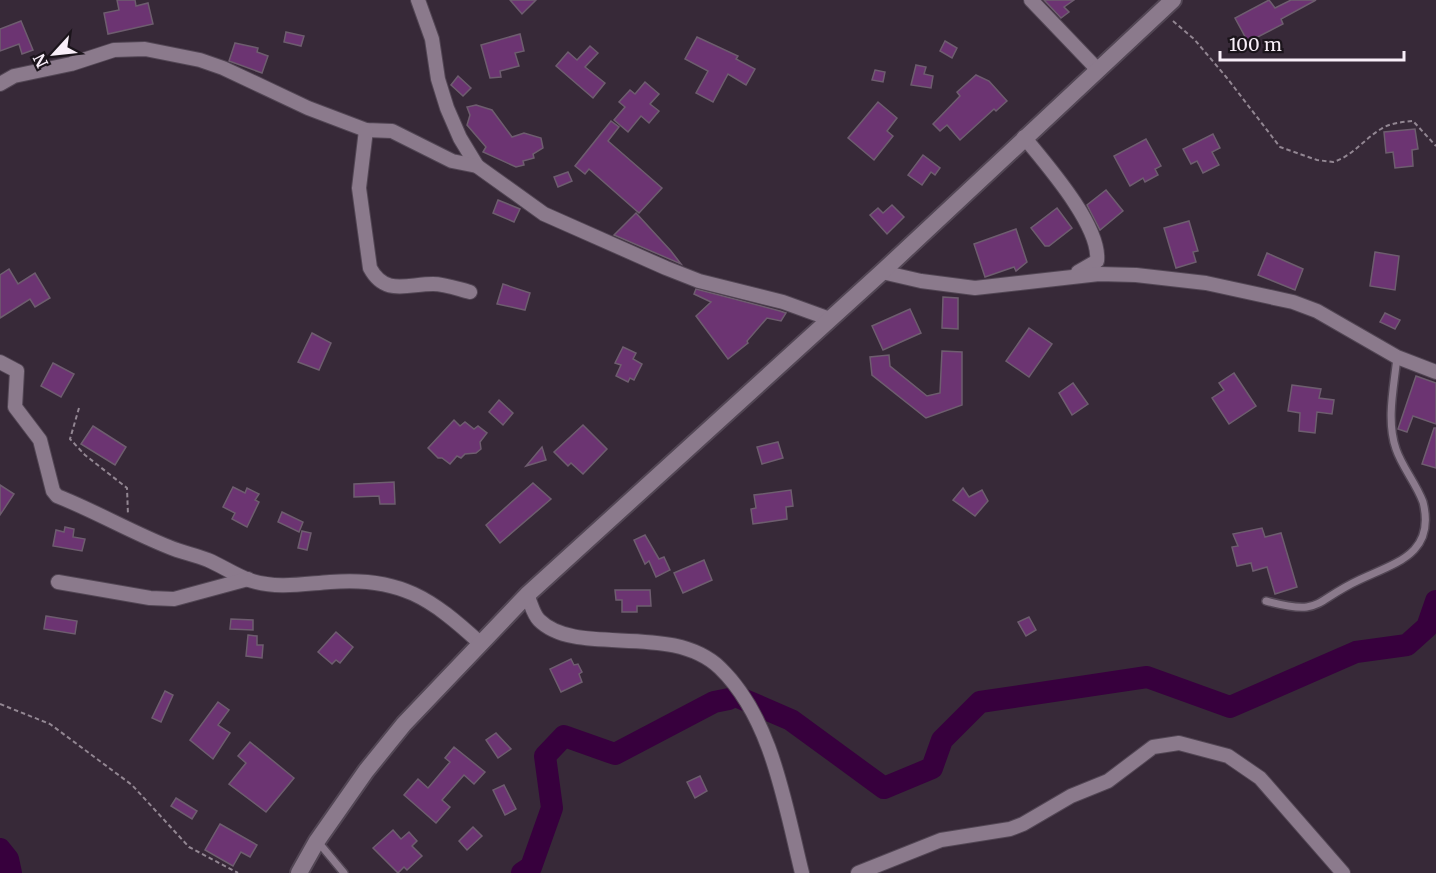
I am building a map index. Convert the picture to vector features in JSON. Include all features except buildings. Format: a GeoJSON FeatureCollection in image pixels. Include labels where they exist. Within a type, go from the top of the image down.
{"type":"FeatureCollection","features":[{"type":"Feature","properties":{"kind":"main road"},"geometry":{"type":"LineString","coordinates":[[299,873],[317,841],[366,771],[404,724],[527,595],[882,272],[1168,5]]}},
{"type":"Feature","properties":{"kind":"street"},"geometry":{"type":"LineString","coordinates":[[418,0],[432,39],[438,79],[447,108],[460,138],[477,166],[544,214],[611,246],[699,280],[783,302],[830,319]]}},
{"type":"Feature","properties":{"kind":"street"},"geometry":{"type":"LineString","coordinates":[[1031,0],[1098,70]]}},
{"type":"Feature","properties":{"kind":"street"},"geometry":{"type":"LineString","coordinates":[[0,84],[14,76],[71,64],[114,50],[146,49],[200,60],[223,68],[308,108],[366,130],[392,132],[452,161],[477,166]]}},
{"type":"Feature","properties":{"kind":"street"},"geometry":{"type":"LineString","coordinates":[[366,130],[359,188],[370,268],[375,278],[390,286],[432,284],[470,292]]}},
{"type":"Feature","properties":{"kind":"street"},"geometry":{"type":"LineString","coordinates":[[1024,137],[1049,167],[1082,217],[1096,247],[1097,261],[1090,267],[1061,278]]}},
{"type":"Feature","properties":{"kind":"street"},"geometry":{"type":"LineString","coordinates":[[882,272],[921,281],[975,288],[996,288],[1099,274],[1136,275],[1196,282],[1254,293],[1317,311],[1397,357],[1436,372]]}},
{"type":"Feature","properties":{"kind":"street"},"geometry":{"type":"LineString","coordinates":[[0,362],[17,371],[15,407],[40,440],[54,494],[168,547],[209,561],[248,579],[287,586],[332,582],[367,583],[407,590],[426,598],[447,612],[480,643]]}},
{"type":"Feature","properties":{"kind":"street"},"geometry":{"type":"LineString","coordinates":[[58,582],[150,598],[174,599],[248,579]]}},
{"type":"Feature","properties":{"kind":"street"},"geometry":{"type":"LineString","coordinates":[[527,595],[537,618],[549,628],[570,636],[666,642],[702,654],[720,668],[756,713],[766,737],[802,873]]}},
{"type":"Feature","properties":{"kind":"street"},"geometry":{"type":"LineString","coordinates":[[858,873],[941,840],[1010,829],[1023,824],[1071,796],[1108,781],[1153,747],[1179,743],[1228,756],[1260,778],[1343,873]]}},
{"type":"Feature","properties":{"kind":"lane"},"geometry":{"type":"LineString","coordinates":[[1266,601],[1300,609],[1309,608],[1354,583],[1409,558],[1421,547],[1427,537],[1428,521],[1424,502],[1396,450],[1392,433],[1397,357]]}},
{"type":"Feature","properties":{"kind":"lane"},"geometry":{"type":"LineString","coordinates":[[317,841],[344,873]]}},
{"type":"Feature","properties":{"kind":"path"},"geometry":{"type":"LineString","coordinates":[[1168,5],[1255,111],[1271,137],[1286,150],[1334,162],[1360,148],[1380,129],[1397,123],[1413,121],[1436,146]]}},
{"type":"Feature","properties":{"kind":"path"},"geometry":{"type":"LineString","coordinates":[[80,408],[70,439],[85,455],[127,488],[127,526]]}},
{"type":"Feature","properties":{"kind":"path"},"geometry":{"type":"LineString","coordinates":[[0,704],[50,724],[132,784],[189,847],[238,873]]}},
{"type":"Feature","properties":{"kind":"waterway"},"geometry":{"type":"LineString","coordinates":[[740,698],[791,720],[884,788],[932,768],[942,740],[980,702],[1147,677],[1230,707],[1356,652],[1407,645],[1427,627],[1436,601]]}},
{"type":"Feature","properties":{"kind":"waterway"},"geometry":{"type":"LineString","coordinates":[[522,873],[531,867],[552,808],[545,756],[564,736],[615,754],[714,702],[729,699]]}},
{"type":"Feature","properties":{"kind":"waterway"},"geometry":{"type":"LineString","coordinates":[[0,849],[8,859],[11,873]]}}]}
